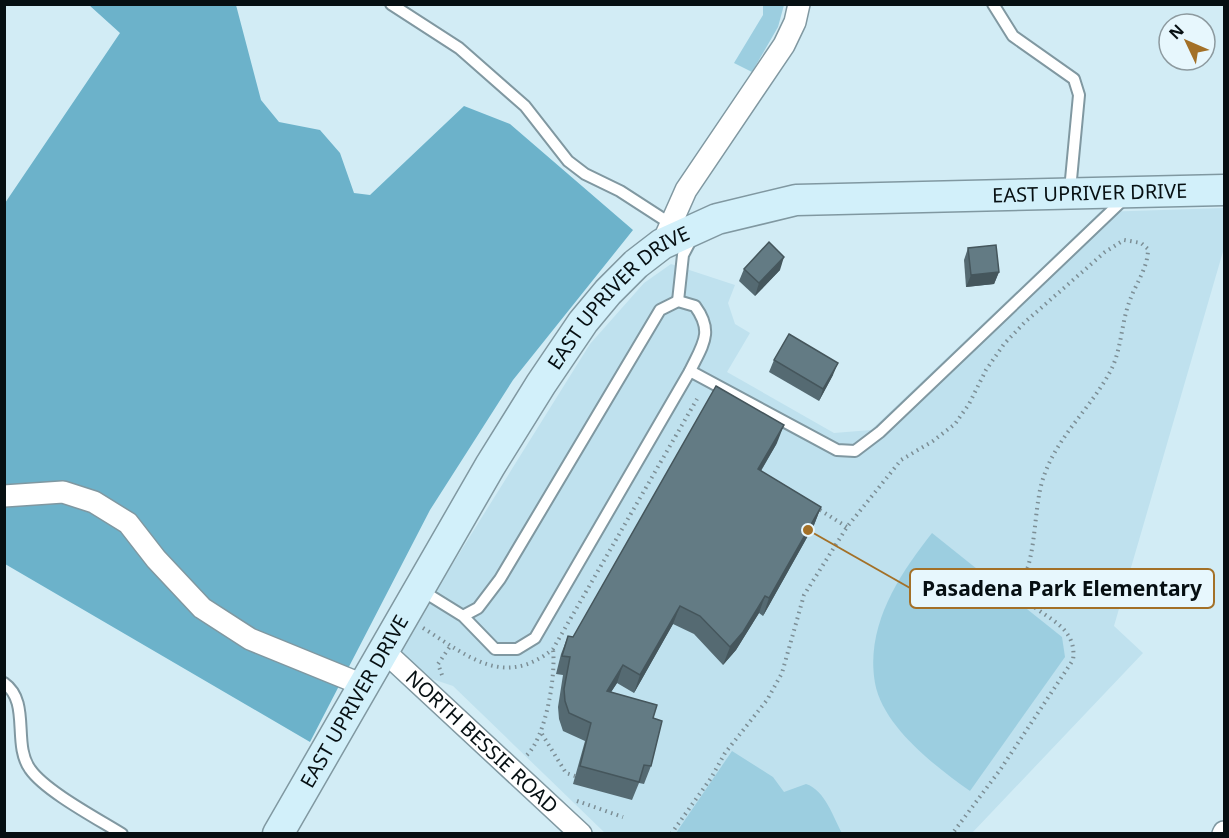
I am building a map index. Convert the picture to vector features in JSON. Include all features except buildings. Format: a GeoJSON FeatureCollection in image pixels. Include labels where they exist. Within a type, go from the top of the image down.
{"type":"FeatureCollection","features":[{"type":"Feature","properties":{"kind":"main road","name":"EAST UPRIVER DRIVE"},"geometry":{"type":"LineString","coordinates":[[278,834],[490,466],[583,322],[629,271],[677,232],[749,210],[796,200],[1224,190]]}},
{"type":"Feature","properties":{"kind":"street"},"geometry":{"type":"LineString","coordinates":[[677,232],[686,190],[784,45],[795,22],[799,4]]}},
{"type":"Feature","properties":{"kind":"street"},"geometry":{"type":"LineString","coordinates":[[4,496],[63,492],[94,502],[128,523],[156,559],[202,608],[250,639],[363,685]]}},
{"type":"Feature","properties":{"kind":"street","name":"NORTH BESSIE ROAD"},"geometry":{"type":"LineString","coordinates":[[383,650],[581,834]]}},
{"type":"Feature","properties":{"kind":"lane"},"geometry":{"type":"LineString","coordinates":[[391,4],[459,48],[525,106],[568,161],[585,174],[620,191],[677,232],[683,255],[678,301]]}},
{"type":"Feature","properties":{"kind":"lane"},"geometry":{"type":"LineString","coordinates":[[993,4],[1013,36],[1074,79],[1079,95],[1070,194]]}},
{"type":"Feature","properties":{"kind":"lane"},"geometry":{"type":"LineString","coordinates":[[690,371],[837,450],[855,451],[880,432],[1131,192]]}},
{"type":"Feature","properties":{"kind":"lane"},"geometry":{"type":"LineString","coordinates":[[418,588],[463,616],[495,649],[517,649],[535,638],[690,371],[706,338],[705,320],[695,306],[678,301],[660,310],[646,329],[500,579],[478,608],[463,616]]}},
{"type":"Feature","properties":{"kind":"lane"},"geometry":{"type":"LineString","coordinates":[[4,682],[17,696],[23,753],[30,769],[53,789],[122,834]]}},
{"type":"Feature","properties":{"kind":"path"},"geometry":{"type":"LineString","coordinates":[[671,834],[711,778],[725,753],[767,700],[782,673],[804,595],[847,527],[901,460],[933,441],[955,424],[969,404],[986,370],[1004,344],[1025,322],[1105,252],[1124,240],[1141,243],[1148,249],[1148,258],[1123,324],[1120,347],[1113,367],[1102,386],[1060,441],[1048,465],[1040,489],[1028,567],[1020,583],[1020,591],[1028,600],[1061,626],[1071,639],[1075,649],[1073,660],[1000,770],[952,834]]}},
{"type":"Feature","properties":{"kind":"path"},"geometry":{"type":"LineString","coordinates":[[820,510],[847,527]]}},
{"type":"Feature","properties":{"kind":"path"},"geometry":{"type":"LineString","coordinates":[[450,682],[438,669],[438,664],[451,645]]}},
{"type":"Feature","properties":{"kind":"path"},"geometry":{"type":"LineString","coordinates":[[527,755],[542,733],[555,668],[553,649]]}},
{"type":"Feature","properties":{"kind":"path"},"geometry":{"type":"LineString","coordinates":[[542,733],[566,773],[575,776]]}},
{"type":"Feature","properties":{"kind":"path"},"geometry":{"type":"LineString","coordinates":[[519,747],[535,762]]}},
{"type":"Feature","properties":{"kind":"path"},"geometry":{"type":"LineString","coordinates":[[571,798],[623,817]]}},
{"type":"Feature","properties":{"kind":"shaded area"},"geometry":{"type":"Polygon","coordinates":[[[89,5],[236,5],[261,100],[279,122],[320,130],[340,153],[354,193],[370,195],[464,106],[510,124],[633,230],[513,380],[430,510],[310,742],[5,564],[5,203],[120,33],[89,5]]]}},
{"type":"Feature","properties":{"kind":"shaded area"},"geometry":{"type":"Polygon","coordinates":[[[763,5],[784,5],[778,27],[752,72],[734,63],[763,15],[763,5]]]}},
{"type":"Feature","properties":{"kind":"shaded area"},"geometry":{"type":"Polygon","coordinates":[[[1224,208],[1224,248],[1114,626],[1143,653],[972,833],[605,833],[453,686],[432,679],[399,650],[590,344],[644,283],[671,264],[735,285],[728,303],[735,324],[750,333],[727,372],[834,433],[871,430],[1100,212],[1224,208]]]}},
{"type":"Feature","properties":{"kind":"shaded area"},"geometry":{"type":"Polygon","coordinates":[[[932,533],[1062,637],[1065,657],[970,791],[927,758],[900,730],[888,715],[875,683],[873,662],[875,641],[887,602],[908,566],[932,533]]]}},
{"type":"Feature","properties":{"kind":"shaded area"},"geometry":{"type":"Polygon","coordinates":[[[732,751],[773,777],[784,792],[806,784],[813,787],[828,805],[842,833],[676,833],[732,751]]]}},
{"type":"Feature","properties":{"kind":"place","name":"Pasadena Park Elementary"},"geometry":{"type":"Point","coordinates":[808,530]}}]}
